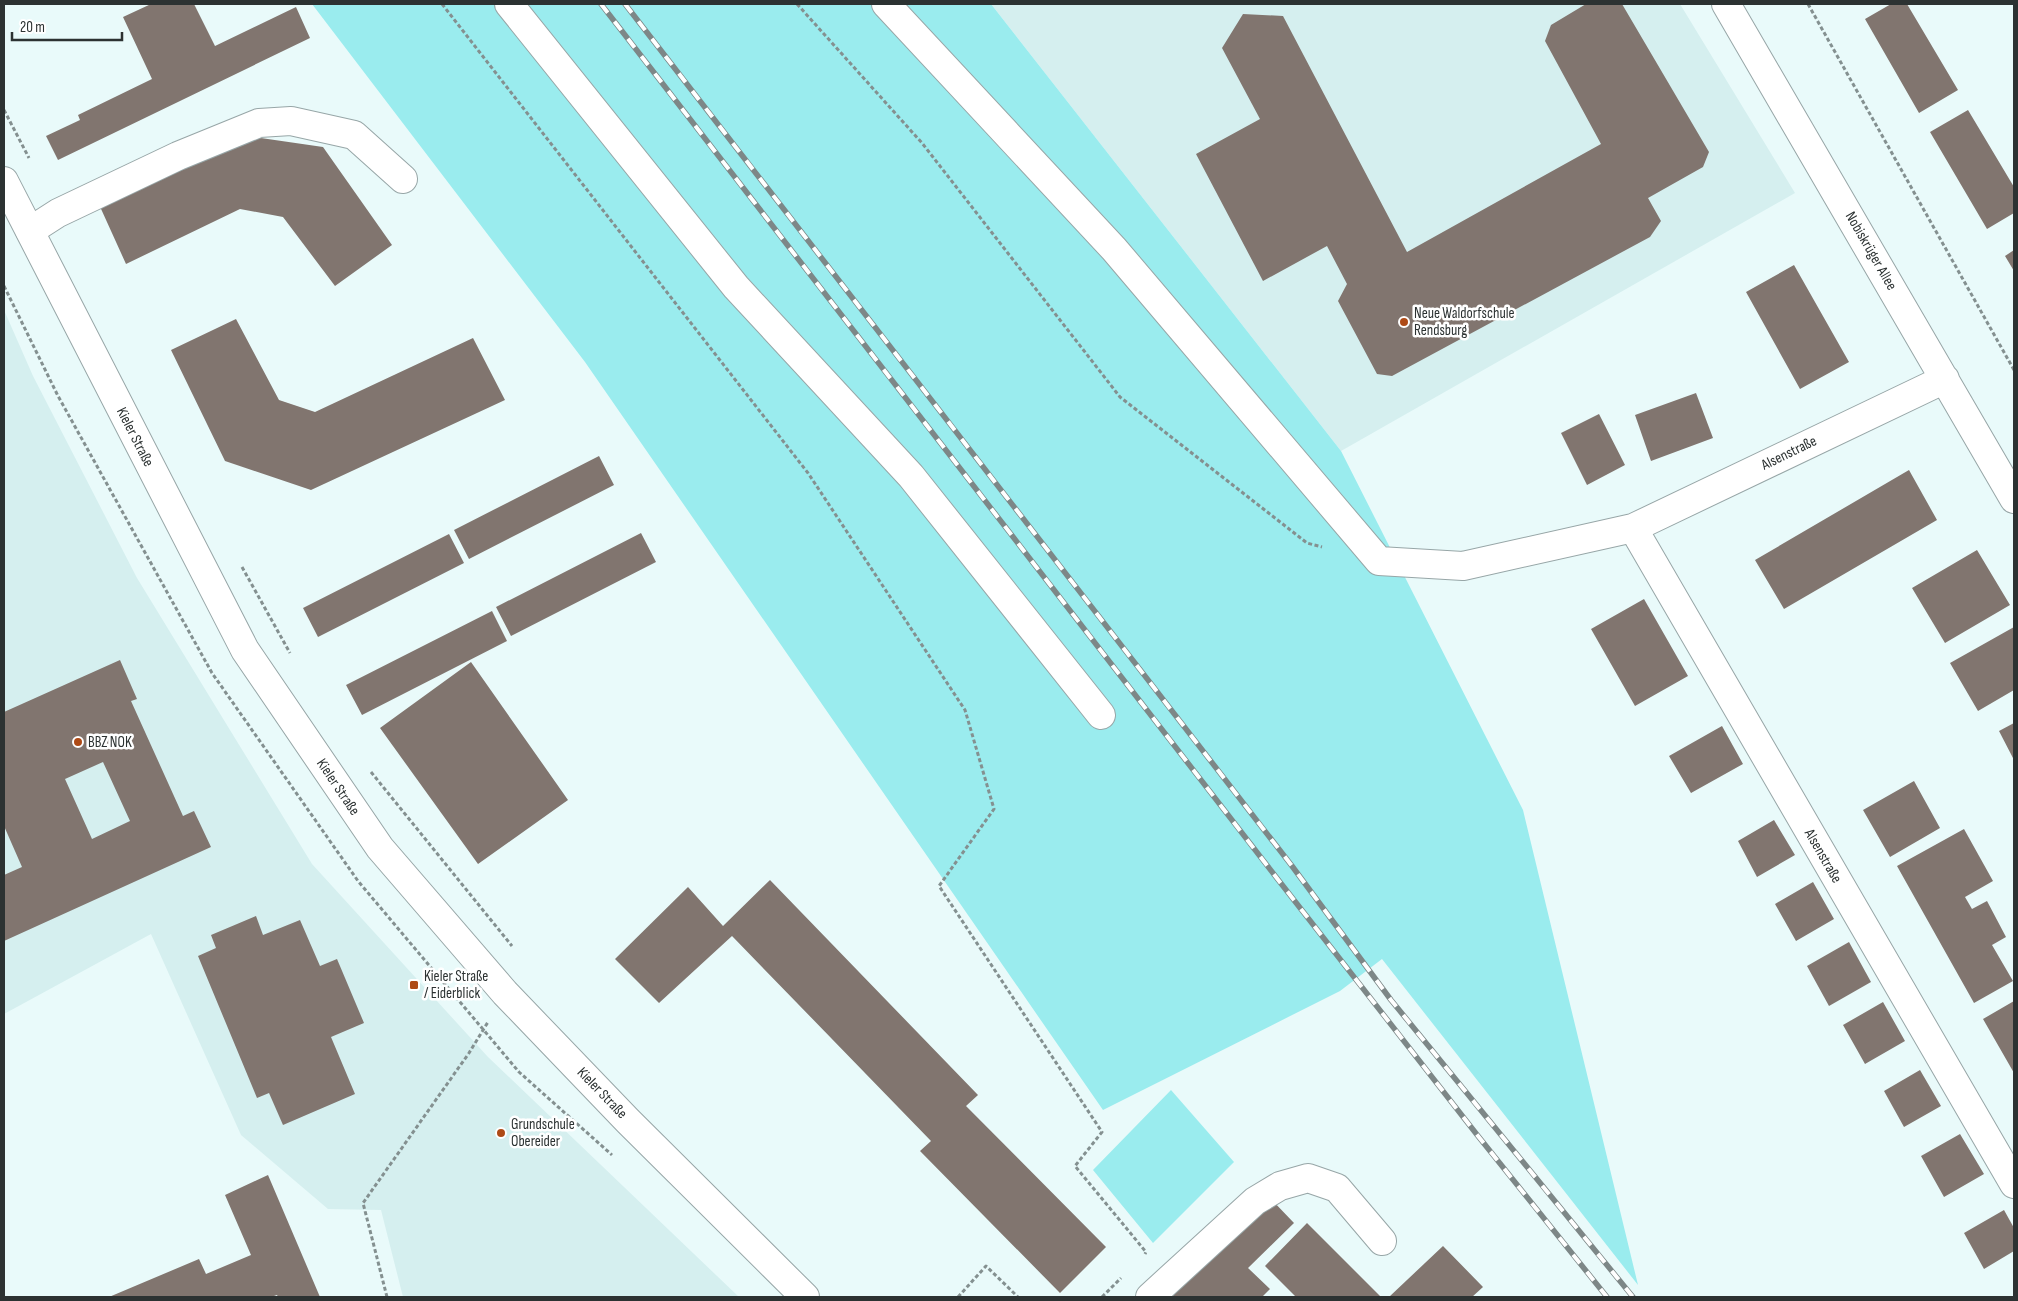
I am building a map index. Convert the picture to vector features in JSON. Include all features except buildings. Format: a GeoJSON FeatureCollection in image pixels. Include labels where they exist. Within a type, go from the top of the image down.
{"type":"FeatureCollection","features":[{"type":"Feature","properties":{"kind":"street"},"geometry":{"type":"LineString","coordinates":[[509,4],[736,287],[911,476],[1101,715]]}},
{"type":"Feature","properties":{"kind":"street","name":"Alsenstraße"},"geometry":{"type":"LineString","coordinates":[[886,4],[1114,249],[1378,561],[1462,566],[1633,528],[1944,379]]}},
{"type":"Feature","properties":{"kind":"street","name":"Nobiskrüger Allee"},"geometry":{"type":"LineString","coordinates":[[1726,4],[2014,499]]}},
{"type":"Feature","properties":{"kind":"street"},"geometry":{"type":"LineString","coordinates":[[30,231],[58,213],[170,160],[259,123],[291,121],[354,135],[403,179]]}},
{"type":"Feature","properties":{"kind":"street","name":"Kieler Straße"},"geometry":{"type":"LineString","coordinates":[[4,181],[244,650],[380,848],[505,993],[628,1121],[805,1297]]}},
{"type":"Feature","properties":{"kind":"street","name":"Alsenstraße"},"geometry":{"type":"LineString","coordinates":[[1633,528],[2014,1184]]}},
{"type":"Feature","properties":{"kind":"street"},"geometry":{"type":"LineString","coordinates":[[1150,1297],[1255,1201],[1280,1186],[1308,1178],[1337,1188],[1382,1241]]}},
{"type":"Feature","properties":{"kind":"path"},"geometry":{"type":"LineString","coordinates":[[442,4],[808,473],[965,710],[994,809],[939,886],[1102,1132],[1075,1166],[1146,1252],[1140,1259]]}},
{"type":"Feature","properties":{"kind":"path"},"geometry":{"type":"LineString","coordinates":[[797,4],[922,143],[1120,397],[1307,543],[1325,548]]}},
{"type":"Feature","properties":{"kind":"path"},"geometry":{"type":"LineString","coordinates":[[1808,4],[2014,370]]}},
{"type":"Feature","properties":{"kind":"path"},"geometry":{"type":"LineString","coordinates":[[4,110],[34,167]]}},
{"type":"Feature","properties":{"kind":"path"},"geometry":{"type":"LineString","coordinates":[[241,564],[293,659]]}},
{"type":"Feature","properties":{"kind":"path"},"geometry":{"type":"LineString","coordinates":[[365,764],[518,954]]}},
{"type":"Feature","properties":{"kind":"path"},"geometry":{"type":"LineString","coordinates":[[387,1297],[363,1203],[484,1029]]}},
{"type":"Feature","properties":{"kind":"path"},"geometry":{"type":"LineString","coordinates":[[958,1297],[986,1266],[1018,1297]]}},
{"type":"Feature","properties":{"kind":"path"},"geometry":{"type":"LineString","coordinates":[[1102,1297],[1127,1272]]}},
{"type":"Feature","properties":{"kind":"shaded area"},"geometry":{"type":"Polygon","coordinates":[[[312,4],[991,4],[1341,451],[1523,810],[1638,1285],[1382,959],[1340,991],[1103,1110],[585,362],[312,4]]]}},
{"type":"Feature","properties":{"kind":"shaded area","name":"Neue Waldorfschule Rendsburg"},"geometry":{"type":"Polygon","coordinates":[[[991,4],[1680,4],[1795,193],[1341,451],[991,4]]]}},
{"type":"Feature","properties":{"kind":"shaded area"},"geometry":{"type":"Polygon","coordinates":[[[4,310],[33,376],[137,578],[312,864],[488,1057],[739,1297],[403,1297],[381,1210],[328,1209],[241,1135],[151,934],[4,1014],[4,310]]]}},
{"type":"Feature","properties":{"kind":"shaded area"},"geometry":{"type":"Polygon","coordinates":[[[1171,1090],[1234,1162],[1153,1243],[1093,1170],[1171,1090]]]}},
{"type":"Feature","properties":{"kind":"railway"},"geometry":{"type":"LineString","coordinates":[[601,4],[1276,877],[1478,1136],[1607,1297]]}},
{"type":"Feature","properties":{"kind":"railway"},"geometry":{"type":"LineString","coordinates":[[625,4],[1292,866],[1391,1000],[1633,1297]]}},
{"type":"Feature","properties":{"kind":"place","name":"Neue Waldorfschule Rendsburg"},"geometry":{"type":"Point","coordinates":[1404,322]}},
{"type":"Feature","properties":{"kind":"place","name":"BBZ NOK"},"geometry":{"type":"Point","coordinates":[78,742]}},
{"type":"Feature","properties":{"kind":"place","name":"Kieler Straße / Eiderblick"},"geometry":{"type":"Point","coordinates":[414,985]}},
{"type":"Feature","properties":{"kind":"place","name":"Grundschule Obereider"},"geometry":{"type":"Point","coordinates":[501,1133]}}]}
